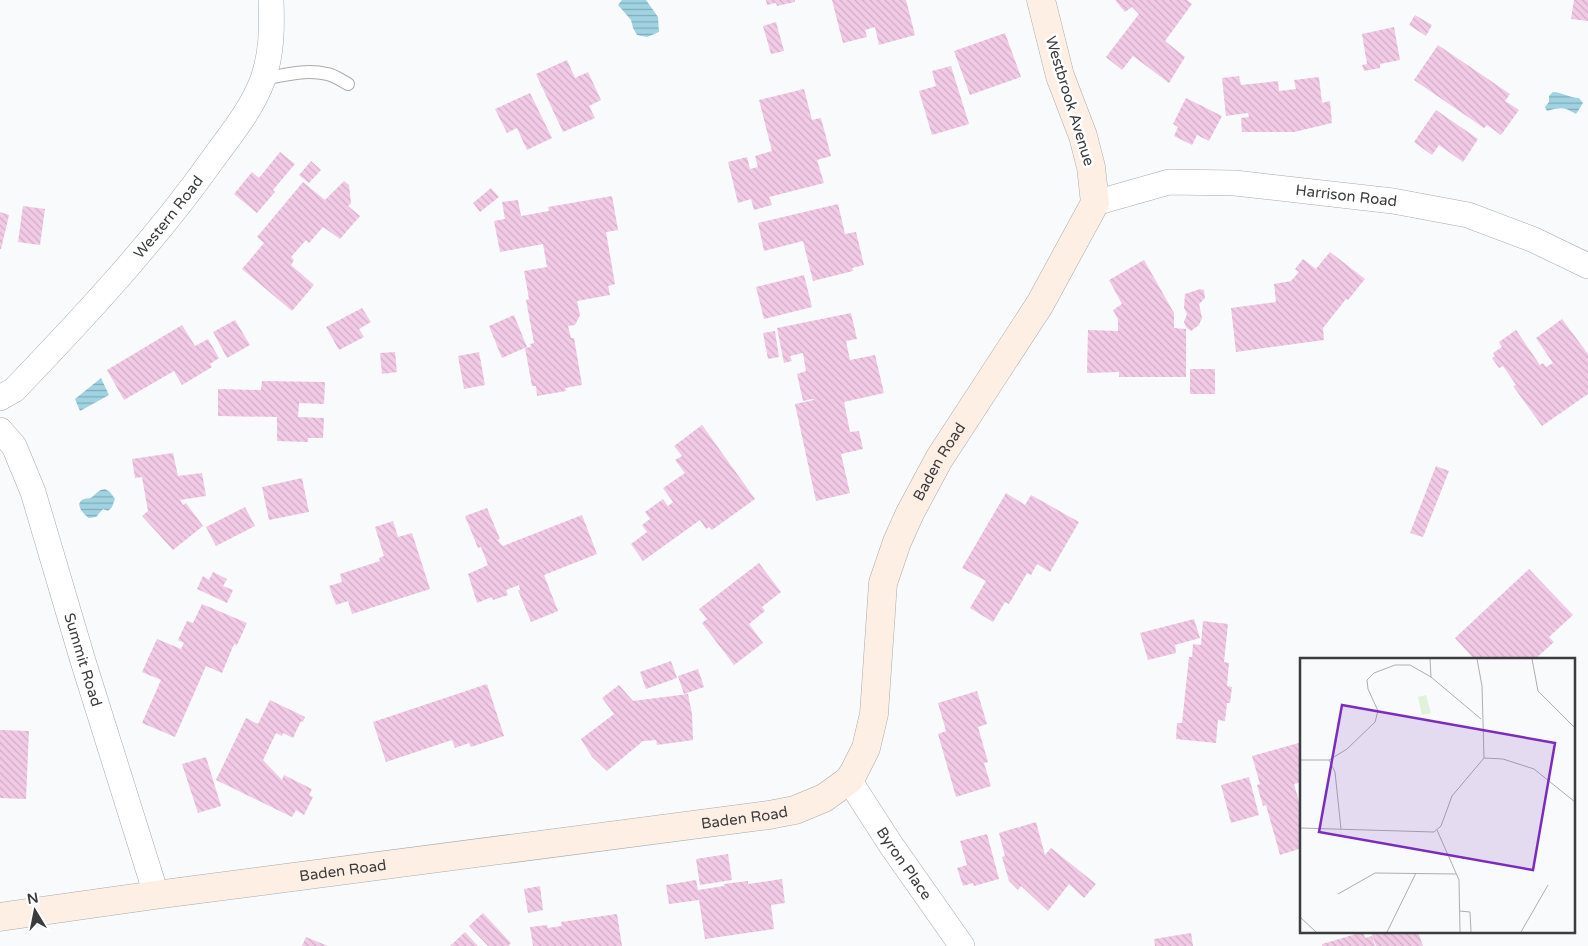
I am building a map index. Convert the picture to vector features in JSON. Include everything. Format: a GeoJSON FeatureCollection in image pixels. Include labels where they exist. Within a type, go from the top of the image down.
{"type":"FeatureCollection","features":[{"type":"Feature","properties":{"kind":"street","name":"Western Road"},"geometry":{"type":"LineString","coordinates":[[0,398],[14,390],[88,313],[152,239],[202,175],[247,111],[263,79],[272,38],[271,0]]}},
{"type":"Feature","properties":{"kind":"street","name":"Westbrook Avenue"},"geometry":{"type":"LineString","coordinates":[[1041,0],[1060,76],[1083,136],[1091,167],[1095,203]]}},
{"type":"Feature","properties":{"kind":"street","name":"Harrison Road"},"geometry":{"type":"LineString","coordinates":[[1095,203],[1169,182],[1235,183],[1393,201],[1468,215],[1534,240],[1588,266]]}},
{"type":"Feature","properties":{"kind":"street","name":"Baden Road"},"geometry":{"type":"LineString","coordinates":[[0,917],[155,895],[769,816],[795,810],[824,798],[849,780],[866,748],[874,714],[883,583],[897,542],[910,513],[939,459],[1040,304],[1095,203]]}},
{"type":"Feature","properties":{"kind":"street","name":"Summit Road"},"geometry":{"type":"LineString","coordinates":[[0,430],[14,446],[33,492],[155,895]]}},
{"type":"Feature","properties":{"kind":"street","name":"Byron Place"},"geometry":{"type":"LineString","coordinates":[[849,780],[891,845],[962,946]]}},
{"type":"Feature","properties":{"kind":"lane"},"geometry":{"type":"LineString","coordinates":[[263,79],[285,74],[311,72],[328,74],[348,84]]}},
{"type":"Feature","properties":{"kind":"water"},"geometry":{"type":"Polygon","coordinates":[[[622,0],[646,0],[658,17],[659,32],[647,37],[637,35],[631,20],[618,5],[622,0]]]}},
{"type":"Feature","properties":{"kind":"water"},"geometry":{"type":"Polygon","coordinates":[[[1553,92],[1579,98],[1583,103],[1576,114],[1562,108],[1547,111],[1545,107],[1549,102],[1549,96],[1553,92]]]}},
{"type":"Feature","properties":{"kind":"water"},"geometry":{"type":"Polygon","coordinates":[[[101,378],[109,395],[80,411],[75,399],[101,378]]]}},
{"type":"Feature","properties":{"kind":"water"},"geometry":{"type":"Polygon","coordinates":[[[105,489],[115,499],[112,507],[108,511],[103,509],[96,517],[89,518],[82,512],[79,503],[105,489]]]}},
{"type":"Feature","properties":{"kind":"building"},"geometry":{"type":"Polygon","coordinates":[[[766,0],[795,0],[795,2],[777,6],[776,3],[767,5],[766,0]]]}},
{"type":"Feature","properties":{"kind":"building"},"geometry":{"type":"Polygon","coordinates":[[[832,0],[906,0],[915,35],[879,45],[875,27],[865,30],[867,37],[843,43],[832,0]]]}},
{"type":"Feature","properties":{"kind":"building"},"geometry":{"type":"Polygon","coordinates":[[[1115,0],[1187,0],[1192,4],[1165,41],[1185,57],[1169,83],[1133,56],[1122,70],[1106,57],[1139,14],[1132,7],[1125,12],[1115,0]]]}},
{"type":"Feature","properties":{"kind":"building"},"geometry":{"type":"Polygon","coordinates":[[[1574,0],[1588,0],[1588,21],[1571,19],[1574,0]]]}},
{"type":"Feature","properties":{"kind":"building"},"geometry":{"type":"Polygon","coordinates":[[[1415,15],[1432,25],[1426,36],[1409,25],[1415,15]]]}},
{"type":"Feature","properties":{"kind":"building"},"geometry":{"type":"Polygon","coordinates":[[[776,22],[784,51],[771,54],[763,26],[776,22]]]}},
{"type":"Feature","properties":{"kind":"building"},"geometry":{"type":"Polygon","coordinates":[[[1394,27],[1400,60],[1380,64],[1380,68],[1364,71],[1362,65],[1367,64],[1362,34],[1394,27]]]}},
{"type":"Feature","properties":{"kind":"building"},"geometry":{"type":"Polygon","coordinates":[[[1005,33],[1021,77],[970,95],[954,51],[1005,33]]]}},
{"type":"Feature","properties":{"kind":"building"},"geometry":{"type":"Polygon","coordinates":[[[1438,45],[1510,94],[1505,101],[1519,110],[1501,135],[1487,125],[1484,128],[1414,80],[1438,45]]]}},
{"type":"Feature","properties":{"kind":"building"},"geometry":{"type":"Polygon","coordinates":[[[567,60],[575,78],[588,72],[601,100],[589,106],[595,118],[563,132],[536,74],[567,60]]]}},
{"type":"Feature","properties":{"kind":"building"},"geometry":{"type":"Polygon","coordinates":[[[951,66],[969,124],[932,135],[919,91],[936,86],[932,71],[951,66]]]}},
{"type":"Feature","properties":{"kind":"building"},"geometry":{"type":"Polygon","coordinates":[[[1239,76],[1241,85],[1278,81],[1279,91],[1296,89],[1294,80],[1319,77],[1322,103],[1330,101],[1332,123],[1294,132],[1242,132],[1241,118],[1249,117],[1248,113],[1226,116],[1222,78],[1239,76]]]}},
{"type":"Feature","properties":{"kind":"building"},"geometry":{"type":"Polygon","coordinates":[[[804,89],[812,120],[821,118],[831,156],[817,160],[824,183],[769,197],[772,205],[754,210],[751,199],[738,203],[728,162],[747,157],[750,169],[758,167],[755,156],[772,151],[759,100],[804,89]]]}},
{"type":"Feature","properties":{"kind":"building"},"geometry":{"type":"Polygon","coordinates":[[[530,93],[552,138],[527,150],[517,128],[507,133],[495,109],[530,93]]]}},
{"type":"Feature","properties":{"kind":"building"},"geometry":{"type":"Polygon","coordinates":[[[1186,98],[1222,116],[1209,141],[1197,135],[1192,145],[1174,136],[1178,127],[1173,124],[1186,98]]]}},
{"type":"Feature","properties":{"kind":"building"},"geometry":{"type":"Polygon","coordinates":[[[1436,110],[1478,139],[1463,162],[1439,145],[1432,155],[1414,142],[1436,110]]]}},
{"type":"Feature","properties":{"kind":"building"},"geometry":{"type":"Polygon","coordinates":[[[280,152],[295,164],[257,213],[234,194],[252,172],[259,178],[280,152]]]}},
{"type":"Feature","properties":{"kind":"building"},"geometry":{"type":"Polygon","coordinates":[[[311,161],[321,170],[309,183],[299,175],[311,161]]]}},
{"type":"Feature","properties":{"kind":"building"},"geometry":{"type":"Polygon","coordinates":[[[344,181],[349,185],[351,203],[348,206],[360,216],[340,239],[323,227],[309,243],[306,240],[291,257],[294,260],[291,265],[314,285],[292,311],[242,269],[264,243],[257,237],[303,182],[325,200],[344,181]]]}},
{"type":"Feature","properties":{"kind":"building"},"geometry":{"type":"Polygon","coordinates":[[[491,188],[499,197],[480,212],[473,203],[491,188]]]}},
{"type":"Feature","properties":{"kind":"building"},"geometry":{"type":"Polygon","coordinates":[[[612,196],[618,230],[606,232],[615,284],[608,286],[610,295],[577,301],[580,315],[575,325],[568,326],[571,338],[574,338],[582,385],[565,388],[566,391],[537,396],[536,386],[532,386],[525,348],[531,347],[530,344],[534,343],[526,300],[529,299],[524,271],[547,267],[543,244],[500,252],[494,221],[505,219],[502,202],[518,200],[521,216],[549,211],[548,207],[612,196]]]}},
{"type":"Feature","properties":{"kind":"building"},"geometry":{"type":"Polygon","coordinates":[[[838,204],[845,234],[856,232],[864,265],[852,268],[853,271],[813,281],[803,241],[764,251],[758,223],[838,204]]]}},
{"type":"Feature","properties":{"kind":"building"},"geometry":{"type":"Polygon","coordinates":[[[23,206],[45,209],[40,245],[18,242],[23,206]]]}},
{"type":"Feature","properties":{"kind":"building"},"geometry":{"type":"Polygon","coordinates":[[[0,212],[9,215],[1,249],[0,249],[0,212]]]}},
{"type":"Feature","properties":{"kind":"building"},"geometry":{"type":"Polygon","coordinates":[[[1330,252],[1365,279],[1323,328],[1324,340],[1236,352],[1231,308],[1276,302],[1274,284],[1291,281],[1299,272],[1295,269],[1303,259],[1316,269],[1330,252]]]}},
{"type":"Feature","properties":{"kind":"building"},"geometry":{"type":"Polygon","coordinates":[[[1144,260],[1174,313],[1174,328],[1186,329],[1186,377],[1119,377],[1119,372],[1087,373],[1088,330],[1118,331],[1118,319],[1113,310],[1122,304],[1109,280],[1144,260]]]}},
{"type":"Feature","properties":{"kind":"building"},"geometry":{"type":"Polygon","coordinates":[[[804,275],[812,307],[764,319],[756,287],[804,275]]]}},
{"type":"Feature","properties":{"kind":"building"},"geometry":{"type":"Polygon","coordinates":[[[1200,289],[1204,290],[1205,298],[1199,304],[1202,318],[1199,325],[1191,331],[1184,322],[1187,314],[1184,308],[1185,294],[1200,289]]]}},
{"type":"Feature","properties":{"kind":"building"},"geometry":{"type":"Polygon","coordinates":[[[362,308],[371,322],[359,329],[364,337],[339,350],[326,327],[362,308]]]}},
{"type":"Feature","properties":{"kind":"building"},"geometry":{"type":"Polygon","coordinates":[[[851,313],[857,339],[846,341],[850,360],[875,355],[884,393],[844,402],[850,432],[859,431],[863,449],[841,454],[850,493],[816,501],[795,404],[814,400],[803,401],[797,374],[806,371],[803,353],[790,356],[792,361],[784,363],[777,328],[851,313]]]}},
{"type":"Feature","properties":{"kind":"building"},"geometry":{"type":"Polygon","coordinates":[[[514,315],[527,347],[502,358],[489,326],[514,315]]]}},
{"type":"Feature","properties":{"kind":"building"},"geometry":{"type":"Polygon","coordinates":[[[1562,319],[1588,354],[1588,394],[1542,426],[1513,386],[1516,385],[1503,366],[1499,368],[1492,358],[1495,356],[1493,353],[1502,347],[1499,342],[1516,330],[1540,365],[1543,363],[1546,367],[1553,363],[1536,338],[1562,319]]]}},
{"type":"Feature","properties":{"kind":"building"},"geometry":{"type":"Polygon","coordinates":[[[235,320],[250,345],[227,358],[213,332],[235,320]]]}},
{"type":"Feature","properties":{"kind":"building"},"geometry":{"type":"Polygon","coordinates":[[[182,325],[195,346],[208,339],[219,358],[210,364],[212,367],[182,385],[174,371],[124,400],[107,370],[182,325]]]}},
{"type":"Feature","properties":{"kind":"building"},"geometry":{"type":"Polygon","coordinates":[[[775,331],[779,357],[768,359],[763,333],[775,331]]]}},
{"type":"Feature","properties":{"kind":"building"},"geometry":{"type":"Polygon","coordinates":[[[395,352],[397,372],[382,374],[380,353],[395,352]]]}},
{"type":"Feature","properties":{"kind":"building"},"geometry":{"type":"Polygon","coordinates":[[[479,352],[485,385],[464,389],[458,356],[479,352]]]}},
{"type":"Feature","properties":{"kind":"building"},"geometry":{"type":"Polygon","coordinates":[[[1190,369],[1215,369],[1215,394],[1190,394],[1190,369]]]}},
{"type":"Feature","properties":{"kind":"building"},"geometry":{"type":"Polygon","coordinates":[[[262,381],[325,382],[324,404],[299,403],[298,417],[324,418],[323,438],[308,438],[308,442],[277,441],[277,417],[218,416],[218,389],[261,390],[262,381]]]}},
{"type":"Feature","properties":{"kind":"building"},"geometry":{"type":"Polygon","coordinates":[[[702,425],[755,499],[712,530],[709,527],[706,529],[700,520],[643,561],[631,544],[647,532],[642,525],[650,519],[645,512],[663,499],[668,506],[673,502],[663,488],[685,473],[675,460],[682,456],[674,446],[702,425]]]}},
{"type":"Feature","properties":{"kind":"building"},"geometry":{"type":"Polygon","coordinates":[[[173,453],[178,476],[202,473],[206,496],[180,500],[183,505],[186,503],[203,526],[173,550],[142,516],[148,511],[142,477],[135,478],[132,459],[173,453]]]}},
{"type":"Feature","properties":{"kind":"building"},"geometry":{"type":"Polygon","coordinates":[[[1436,466],[1449,471],[1423,537],[1410,533],[1436,466]]]}},
{"type":"Feature","properties":{"kind":"building"},"geometry":{"type":"Polygon","coordinates":[[[302,478],[309,512],[269,520],[262,487],[302,478]]]}},
{"type":"Feature","properties":{"kind":"building"},"geometry":{"type":"Polygon","coordinates":[[[1006,493],[1025,505],[1031,495],[1079,522],[1050,572],[1037,564],[1031,575],[1027,573],[1009,604],[1005,602],[993,622],[970,608],[986,581],[962,568],[1006,493]]]}},
{"type":"Feature","properties":{"kind":"building"},"geometry":{"type":"Polygon","coordinates":[[[245,507],[255,526],[216,546],[206,527],[245,507]]]}},
{"type":"Feature","properties":{"kind":"building"},"geometry":{"type":"Polygon","coordinates":[[[487,508],[500,539],[497,540],[503,546],[582,515],[597,554],[544,575],[558,611],[531,622],[518,590],[520,590],[519,585],[506,590],[508,595],[493,600],[492,597],[477,603],[468,574],[488,565],[481,547],[478,548],[465,516],[487,508]]]}},
{"type":"Feature","properties":{"kind":"building"},"geometry":{"type":"Polygon","coordinates":[[[393,521],[398,537],[412,533],[430,589],[352,614],[348,601],[336,605],[329,586],[342,582],[340,574],[380,561],[379,558],[384,556],[375,527],[393,521]]]}},
{"type":"Feature","properties":{"kind":"building"},"geometry":{"type":"Polygon","coordinates":[[[759,563],[781,592],[762,607],[765,611],[749,624],[763,643],[734,665],[702,623],[707,619],[699,609],[759,563]]]}},
{"type":"Feature","properties":{"kind":"building"},"geometry":{"type":"Polygon","coordinates":[[[1529,569],[1573,615],[1549,637],[1554,642],[1536,658],[1473,658],[1455,638],[1529,569]]]}},
{"type":"Feature","properties":{"kind":"building"},"geometry":{"type":"Polygon","coordinates":[[[213,572],[227,579],[223,586],[233,590],[227,603],[197,589],[203,576],[209,580],[213,572]]]}},
{"type":"Feature","properties":{"kind":"building"},"geometry":{"type":"Polygon","coordinates":[[[202,604],[247,623],[237,645],[234,644],[222,673],[206,666],[175,737],[142,723],[161,680],[142,672],[157,639],[181,649],[184,643],[178,640],[187,621],[193,623],[202,604]]]}},
{"type":"Feature","properties":{"kind":"building"},"geometry":{"type":"Polygon","coordinates":[[[1194,619],[1200,638],[1175,645],[1176,653],[1148,660],[1140,633],[1194,619]]]}},
{"type":"Feature","properties":{"kind":"building"},"geometry":{"type":"Polygon","coordinates":[[[1203,621],[1228,624],[1224,662],[1229,663],[1227,686],[1232,687],[1230,703],[1227,703],[1225,721],[1218,720],[1216,743],[1176,739],[1177,723],[1182,723],[1189,657],[1192,657],[1193,644],[1201,645],[1203,621]]]}},
{"type":"Feature","properties":{"kind":"building"},"geometry":{"type":"Polygon","coordinates":[[[671,661],[677,678],[646,689],[640,672],[671,661]]]}},
{"type":"Feature","properties":{"kind":"building"},"geometry":{"type":"Polygon","coordinates":[[[698,669],[704,687],[684,694],[678,676],[698,669]]]}},
{"type":"Feature","properties":{"kind":"building"},"geometry":{"type":"Polygon","coordinates":[[[487,684],[504,736],[471,747],[469,743],[455,748],[452,740],[386,762],[373,722],[487,684]]]}},
{"type":"Feature","properties":{"kind":"building"},"geometry":{"type":"Polygon","coordinates":[[[619,685],[633,701],[688,694],[692,714],[693,740],[657,745],[656,740],[643,741],[607,771],[592,757],[581,739],[614,714],[602,698],[619,685]]]}},
{"type":"Feature","properties":{"kind":"building"},"geometry":{"type":"Polygon","coordinates":[[[977,691],[987,724],[978,727],[988,762],[984,763],[991,786],[956,797],[938,734],[946,731],[938,703],[977,691]]]}},
{"type":"Feature","properties":{"kind":"building"},"geometry":{"type":"Polygon","coordinates":[[[270,700],[305,717],[293,738],[283,733],[282,736],[276,733],[263,760],[282,780],[284,775],[312,789],[309,795],[313,797],[304,815],[296,810],[292,817],[216,780],[246,718],[258,724],[270,700]]]}},
{"type":"Feature","properties":{"kind":"building"},"geometry":{"type":"Polygon","coordinates":[[[0,730],[29,731],[26,799],[0,798],[0,730]]]}},
{"type":"Feature","properties":{"kind":"building"},"geometry":{"type":"Polygon","coordinates":[[[1300,743],[1300,782],[1294,784],[1300,805],[1300,849],[1280,855],[1266,805],[1263,806],[1257,785],[1260,784],[1252,756],[1300,743]]]}},
{"type":"Feature","properties":{"kind":"building"},"geometry":{"type":"Polygon","coordinates":[[[206,757],[221,806],[198,813],[182,764],[206,757]]]}},
{"type":"Feature","properties":{"kind":"building"},"geometry":{"type":"Polygon","coordinates":[[[1249,777],[1259,815],[1231,823],[1221,785],[1249,777]]]}},
{"type":"Feature","properties":{"kind":"building"},"geometry":{"type":"Polygon","coordinates":[[[1036,822],[1045,855],[1051,848],[1096,884],[1084,898],[1069,884],[1048,911],[1021,886],[1018,890],[1009,881],[1002,857],[1005,856],[999,833],[1036,822]]]}},
{"type":"Feature","properties":{"kind":"building"},"geometry":{"type":"Polygon","coordinates":[[[987,834],[999,879],[974,886],[973,883],[963,886],[957,868],[967,865],[960,841],[987,834]]]}},
{"type":"Feature","properties":{"kind":"building"},"geometry":{"type":"Polygon","coordinates":[[[728,854],[732,880],[700,885],[696,859],[728,854]]]}},
{"type":"Feature","properties":{"kind":"building"},"geometry":{"type":"Polygon","coordinates":[[[782,879],[785,903],[771,905],[774,929],[705,939],[699,900],[669,904],[666,885],[696,880],[698,890],[724,886],[724,884],[748,881],[748,884],[782,879]]]}},
{"type":"Feature","properties":{"kind":"building"},"geometry":{"type":"Polygon","coordinates":[[[540,886],[543,910],[528,913],[524,889],[540,886]]]}},
{"type":"Feature","properties":{"kind":"building"},"geometry":{"type":"Polygon","coordinates":[[[483,913],[511,943],[508,946],[488,946],[469,926],[483,913]]]}},
{"type":"Feature","properties":{"kind":"building"},"geometry":{"type":"Polygon","coordinates":[[[617,914],[622,946],[533,946],[530,927],[547,925],[548,928],[562,926],[561,922],[617,914]]]}},
{"type":"Feature","properties":{"kind":"building"},"geometry":{"type":"Polygon","coordinates":[[[465,932],[478,946],[450,946],[465,932]]]}},
{"type":"Feature","properties":{"kind":"building"},"geometry":{"type":"Polygon","coordinates":[[[1191,933],[1193,946],[1155,946],[1154,939],[1191,933]]]}},
{"type":"Feature","properties":{"kind":"building"},"geometry":{"type":"Polygon","coordinates":[[[1356,934],[1364,934],[1365,938],[1372,936],[1375,946],[1322,946],[1322,944],[1356,934]]]}},
{"type":"Feature","properties":{"kind":"building"},"geometry":{"type":"Polygon","coordinates":[[[1372,934],[1419,934],[1423,946],[1376,946],[1372,934]]]}},
{"type":"Feature","properties":{"kind":"building"},"geometry":{"type":"Polygon","coordinates":[[[306,937],[328,946],[302,946],[306,937]]]}}]}
